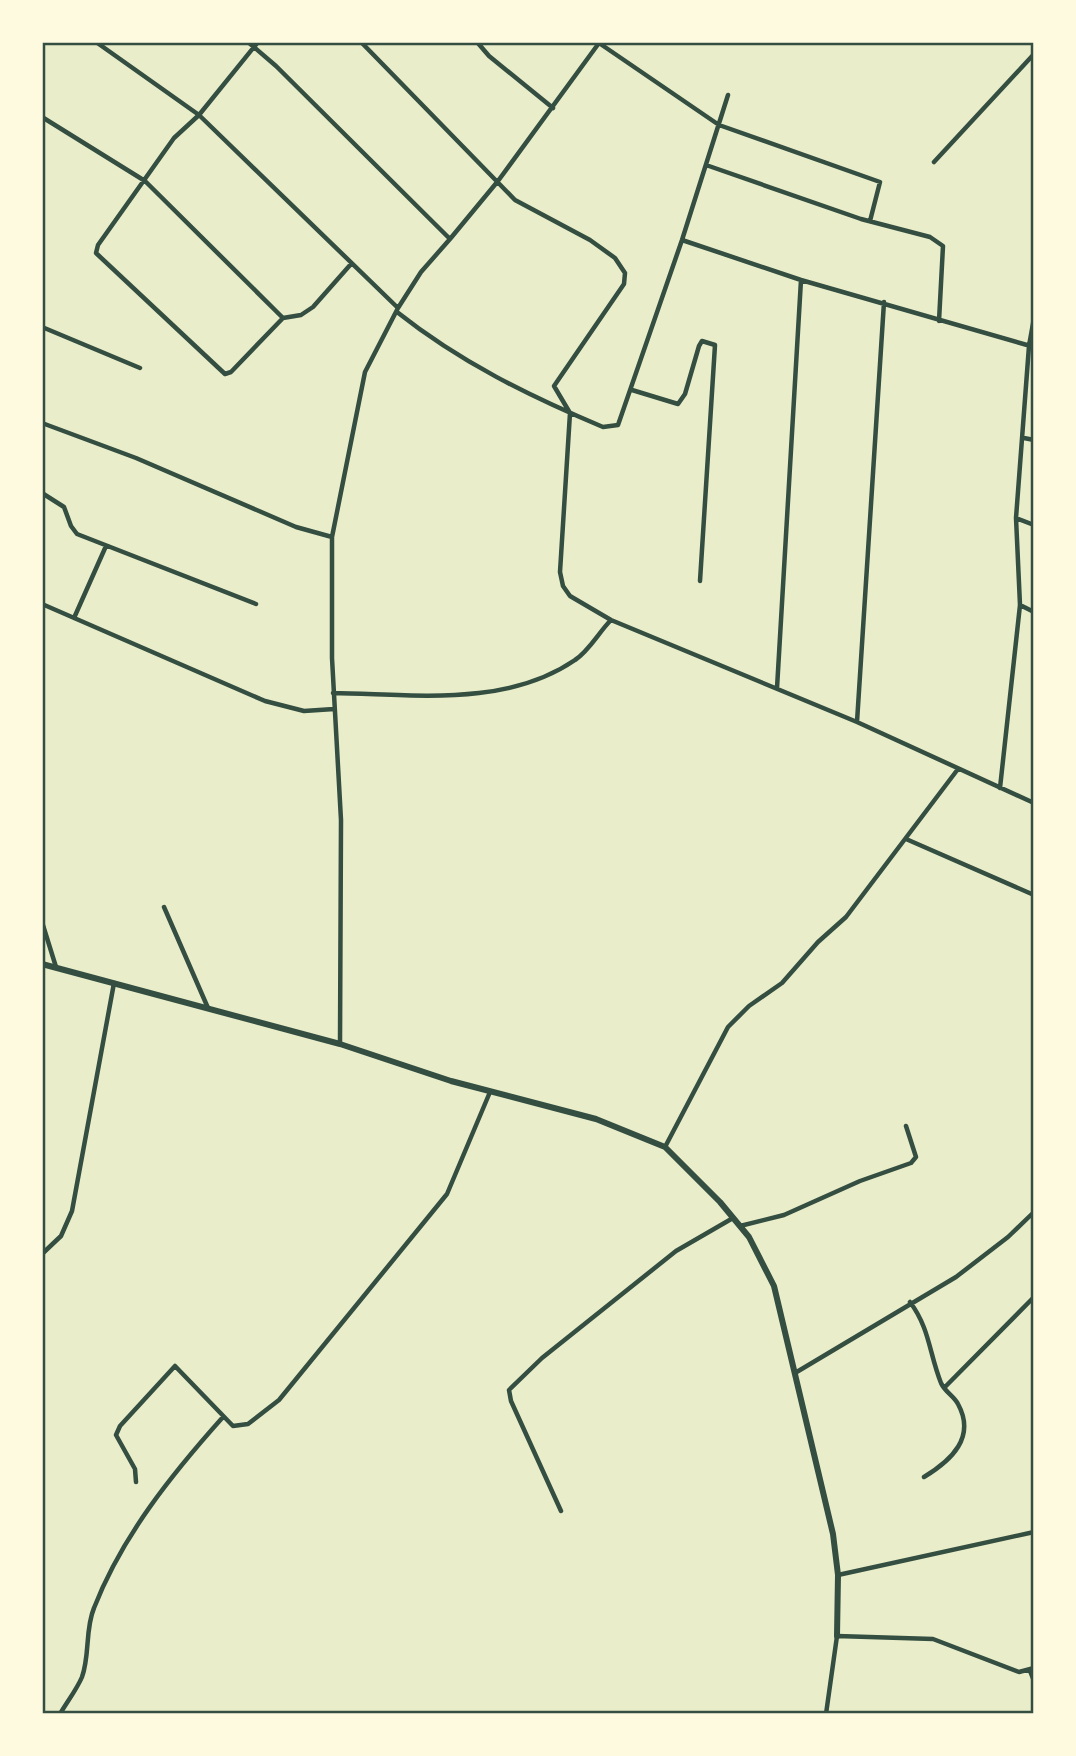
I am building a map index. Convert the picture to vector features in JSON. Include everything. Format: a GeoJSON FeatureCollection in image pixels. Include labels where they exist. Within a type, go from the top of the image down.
{"type":"FeatureCollection","features":[{"type":"Feature","properties":{"kind":"street"},"geometry":{"type":"LineString","coordinates":[[96,42],[199,114],[397,310],[440,347],[472,366],[603,427],[618,425],[632,390],[728,95]]}},
{"type":"Feature","properties":{"kind":"street"},"geometry":{"type":"LineString","coordinates":[[248,42],[256,44],[450,239]]}},
{"type":"Feature","properties":{"kind":"street"},"geometry":{"type":"LineString","coordinates":[[361,42],[515,200],[598,246],[615,258],[625,272],[624,284],[554,386],[570,413],[561,543],[563,586],[569,596],[611,620],[857,722],[1034,803]]}},
{"type":"Feature","properties":{"kind":"street"},"geometry":{"type":"LineString","coordinates":[[477,42],[489,56],[553,108]]}},
{"type":"Feature","properties":{"kind":"street"},"geometry":{"type":"LineString","coordinates":[[340,1044],[341,820],[333,693],[332,537],[365,372],[397,310],[421,272],[498,181],[600,42],[719,125],[880,182],[870,221]]}},
{"type":"Feature","properties":{"kind":"street"},"geometry":{"type":"LineString","coordinates":[[256,44],[199,114],[174,138],[96,249],[103,261],[225,374],[231,372],[283,318],[301,315],[313,307],[351,264]]}},
{"type":"Feature","properties":{"kind":"street"},"geometry":{"type":"LineString","coordinates":[[934,162],[1034,54]]}},
{"type":"Feature","properties":{"kind":"street"},"geometry":{"type":"LineString","coordinates":[[42,117],[145,180],[283,318]]}},
{"type":"Feature","properties":{"kind":"street"},"geometry":{"type":"LineString","coordinates":[[706,165],[870,221],[930,237],[943,246],[939,321]]}},
{"type":"Feature","properties":{"kind":"street"},"geometry":{"type":"LineString","coordinates":[[682,240],[800,280],[1032,346]]}},
{"type":"Feature","properties":{"kind":"street"},"geometry":{"type":"LineString","coordinates":[[777,688],[800,280]]}},
{"type":"Feature","properties":{"kind":"street"},"geometry":{"type":"LineString","coordinates":[[857,722],[884,302]]}},
{"type":"Feature","properties":{"kind":"street"},"geometry":{"type":"LineString","coordinates":[[1000,788],[1020,606],[1016,518],[1034,318]]}},
{"type":"Feature","properties":{"kind":"street"},"geometry":{"type":"LineString","coordinates":[[42,327],[140,369]]}},
{"type":"Feature","properties":{"kind":"street"},"geometry":{"type":"LineString","coordinates":[[632,390],[678,404],[685,394],[702,341],[715,345],[700,581]]}},
{"type":"Feature","properties":{"kind":"street"},"geometry":{"type":"LineString","coordinates":[[42,423],[136,458],[296,527],[332,537]]}},
{"type":"Feature","properties":{"kind":"street"},"geometry":{"type":"LineString","coordinates":[[1024,438],[1034,440]]}},
{"type":"Feature","properties":{"kind":"street"},"geometry":{"type":"LineString","coordinates":[[42,494],[64,507],[77,534],[168,567],[256,604]]}},
{"type":"Feature","properties":{"kind":"street"},"geometry":{"type":"LineString","coordinates":[[1016,518],[1034,525]]}},
{"type":"Feature","properties":{"kind":"street"},"geometry":{"type":"LineString","coordinates":[[74,618],[106,545]]}},
{"type":"Feature","properties":{"kind":"street"},"geometry":{"type":"LineString","coordinates":[[42,604],[265,701],[304,711],[334,709]]}},
{"type":"Feature","properties":{"kind":"street"},"geometry":{"type":"LineString","coordinates":[[1020,606],[1034,612]]}},
{"type":"Feature","properties":{"kind":"street"},"geometry":{"type":"LineString","coordinates":[[333,693],[463,695],[485,694],[522,685],[550,675],[578,659],[611,620]]}},
{"type":"Feature","properties":{"kind":"street"},"geometry":{"type":"LineString","coordinates":[[665,1147],[728,1027],[749,1006],[782,983],[818,942],[846,917],[958,769]]}},
{"type":"Feature","properties":{"kind":"street"},"geometry":{"type":"LineString","coordinates":[[906,839],[1034,895]]}},
{"type":"Feature","properties":{"kind":"street"},"geometry":{"type":"LineString","coordinates":[[163,907],[208,1009]]}},
{"type":"Feature","properties":{"kind":"street"},"geometry":{"type":"LineString","coordinates":[[42,922],[56,968]]}},
{"type":"Feature","properties":{"kind":"street"},"geometry":{"type":"LineString","coordinates":[[42,964],[340,1044],[491,1091],[596,1119],[665,1147],[733,1217],[763,1259],[774,1286],[793,1352],[794,1373],[818,1462],[838,1576],[837,1636],[826,1714]]}},
{"type":"Feature","properties":{"kind":"street"},"geometry":{"type":"LineString","coordinates":[[42,1254],[61,1236],[72,1211],[114,983]]}},
{"type":"Feature","properties":{"kind":"street"},"geometry":{"type":"LineString","coordinates":[[136,1482],[135,1469],[116,1435],[120,1426],[175,1366],[233,1426],[248,1424],[279,1400],[453,1184],[491,1091]]}},
{"type":"Feature","properties":{"kind":"street"},"geometry":{"type":"LineString","coordinates":[[740,1226],[784,1215],[860,1181],[911,1163],[916,1157],[906,1126]]}},
{"type":"Feature","properties":{"kind":"street"},"geometry":{"type":"LineString","coordinates":[[794,1373],[881,1324],[910,1302],[956,1277],[1008,1237],[1034,1212]]}},
{"type":"Feature","properties":{"kind":"street"},"geometry":{"type":"LineString","coordinates":[[561,1511],[511,1401],[509,1390],[542,1358],[676,1251],[733,1217]]}},
{"type":"Feature","properties":{"kind":"street"},"geometry":{"type":"LineString","coordinates":[[944,1388],[1034,1297]]}},
{"type":"Feature","properties":{"kind":"street"},"geometry":{"type":"LineString","coordinates":[[910,1302],[926,1328],[944,1388],[957,1401],[965,1419],[966,1431],[953,1455],[924,1477]]}},
{"type":"Feature","properties":{"kind":"street"},"geometry":{"type":"LineString","coordinates":[[60,1714],[82,1676],[91,1615],[105,1578],[129,1536],[197,1446],[223,1417]]}},
{"type":"Feature","properties":{"kind":"street"},"geometry":{"type":"LineString","coordinates":[[838,1576],[1034,1532]]}},
{"type":"Feature","properties":{"kind":"street"},"geometry":{"type":"LineString","coordinates":[[837,1636],[933,1639],[1019,1672],[1032,1670],[1034,1681]]}}]}
